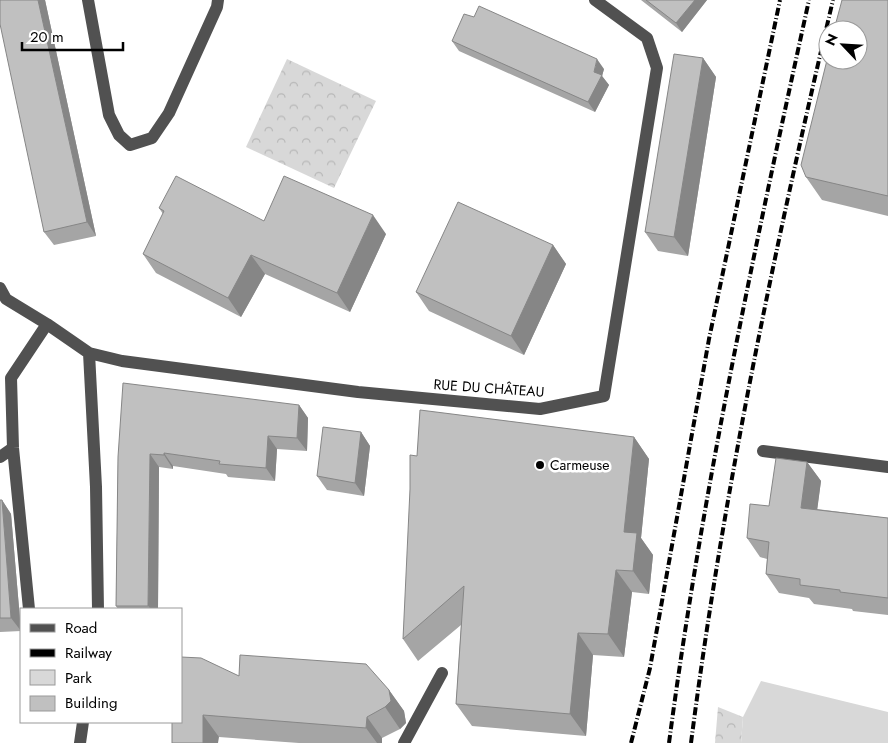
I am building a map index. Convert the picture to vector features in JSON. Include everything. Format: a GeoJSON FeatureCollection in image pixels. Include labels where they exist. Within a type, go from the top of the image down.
{"type":"FeatureCollection","features":[{"type":"Feature","properties":{"kind":"street"},"geometry":{"type":"LineString","coordinates":[[88,0],[109,115],[118,135],[130,145],[152,138],[169,113],[217,7],[218,0]]}},
{"type":"Feature","properties":{"kind":"street","name":"RUE DU CHÂTEAU"},"geometry":{"type":"LineString","coordinates":[[0,288],[6,300],[47,324],[89,353],[122,361],[358,392],[540,409],[604,396],[657,68],[647,38],[595,0]]}},
{"type":"Feature","properties":{"kind":"street"},"geometry":{"type":"LineString","coordinates":[[29,608],[13,448],[11,378],[47,324]]}},
{"type":"Feature","properties":{"kind":"street"},"geometry":{"type":"LineString","coordinates":[[89,353],[96,487],[98,608]]}},
{"type":"Feature","properties":{"kind":"street"},"geometry":{"type":"LineString","coordinates":[[0,457],[13,448]]}},
{"type":"Feature","properties":{"kind":"street"},"geometry":{"type":"LineString","coordinates":[[763,451],[888,467]]}},
{"type":"Feature","properties":{"kind":"street"},"geometry":{"type":"LineString","coordinates":[[404,743],[442,673]]}},
{"type":"Feature","properties":{"kind":"street"},"geometry":{"type":"LineString","coordinates":[[80,743],[83,723]]}},
{"type":"Feature","properties":{"kind":"green space"},"geometry":{"type":"Polygon","coordinates":[[[287,59],[376,101],[334,188],[246,147],[287,59]]]}},
{"type":"Feature","properties":{"kind":"green space"},"geometry":{"type":"Polygon","coordinates":[[[761,681],[888,712],[888,743],[741,743],[743,717],[761,681]]]}},
{"type":"Feature","properties":{"kind":"green space"},"geometry":{"type":"Polygon","coordinates":[[[718,707],[743,717],[741,743],[715,743],[718,707]]]}},
{"type":"Feature","properties":{"kind":"building"},"geometry":{"type":"Polygon","coordinates":[[[0,0],[38,0],[87,222],[44,232],[0,24],[0,0]]]}},
{"type":"Feature","properties":{"kind":"building"},"geometry":{"type":"Polygon","coordinates":[[[646,0],[695,0],[676,23],[646,0]]]}},
{"type":"Feature","properties":{"kind":"building"},"geometry":{"type":"Polygon","coordinates":[[[842,0],[888,0],[888,196],[806,177],[801,165],[825,70],[868,70],[868,20],[837,20],[842,0]]]}},
{"type":"Feature","properties":{"kind":"building"},"geometry":{"type":"Polygon","coordinates":[[[479,6],[597,59],[594,72],[602,75],[588,102],[452,41],[464,14],[474,17],[479,6]]]}},
{"type":"Feature","properties":{"kind":"building"},"geometry":{"type":"Polygon","coordinates":[[[674,54],[703,58],[674,237],[645,232],[674,54]]]}},
{"type":"Feature","properties":{"kind":"building"},"geometry":{"type":"Polygon","coordinates":[[[176,176],[264,221],[284,176],[373,215],[337,293],[251,255],[228,298],[143,254],[164,211],[159,208],[176,176]]]}},
{"type":"Feature","properties":{"kind":"building"},"geometry":{"type":"Polygon","coordinates":[[[458,202],[553,245],[511,336],[416,292],[458,202]]]}},
{"type":"Feature","properties":{"kind":"building"},"geometry":{"type":"Polygon","coordinates":[[[123,383],[299,405],[297,438],[268,436],[266,468],[219,464],[220,461],[164,453],[164,455],[150,454],[148,606],[116,606],[118,457],[123,383]]]}},
{"type":"Feature","properties":{"kind":"building"},"geometry":{"type":"Polygon","coordinates":[[[420,410],[634,437],[624,532],[637,533],[633,571],[616,570],[608,634],[578,633],[570,714],[456,704],[464,586],[403,639],[410,455],[417,456],[420,410]]]}},
{"type":"Feature","properties":{"kind":"building"},"geometry":{"type":"Polygon","coordinates":[[[323,427],[361,432],[355,483],[317,476],[323,427]]]}},
{"type":"Feature","properties":{"kind":"building"},"geometry":{"type":"Polygon","coordinates":[[[776,458],[807,462],[801,508],[888,518],[888,598],[800,585],[800,579],[766,574],[769,542],[747,538],[750,504],[769,506],[776,458]]]}},
{"type":"Feature","properties":{"kind":"building"},"geometry":{"type":"Polygon","coordinates":[[[0,500],[2,500],[11,618],[0,618],[0,500]]]}},
{"type":"Feature","properties":{"kind":"building"},"geometry":{"type":"Polygon","coordinates":[[[240,655],[366,664],[389,690],[391,701],[385,707],[367,717],[366,728],[203,715],[203,743],[172,743],[172,723],[182,723],[182,657],[201,658],[239,676],[240,655]]]}},
{"type":"Feature","properties":{"kind":"railway"},"geometry":{"type":"LineString","coordinates":[[631,743],[650,668],[709,339],[780,0]]}},
{"type":"Feature","properties":{"kind":"railway"},"geometry":{"type":"LineString","coordinates":[[669,743],[697,556],[731,370],[809,0]]}},
{"type":"Feature","properties":{"kind":"railway"},"geometry":{"type":"LineString","coordinates":[[691,743],[719,556],[752,370],[833,0]]}},
{"type":"Feature","properties":{"kind":"place","name":"Carmeuse"},"geometry":{"type":"Point","coordinates":[540,465]}}]}
